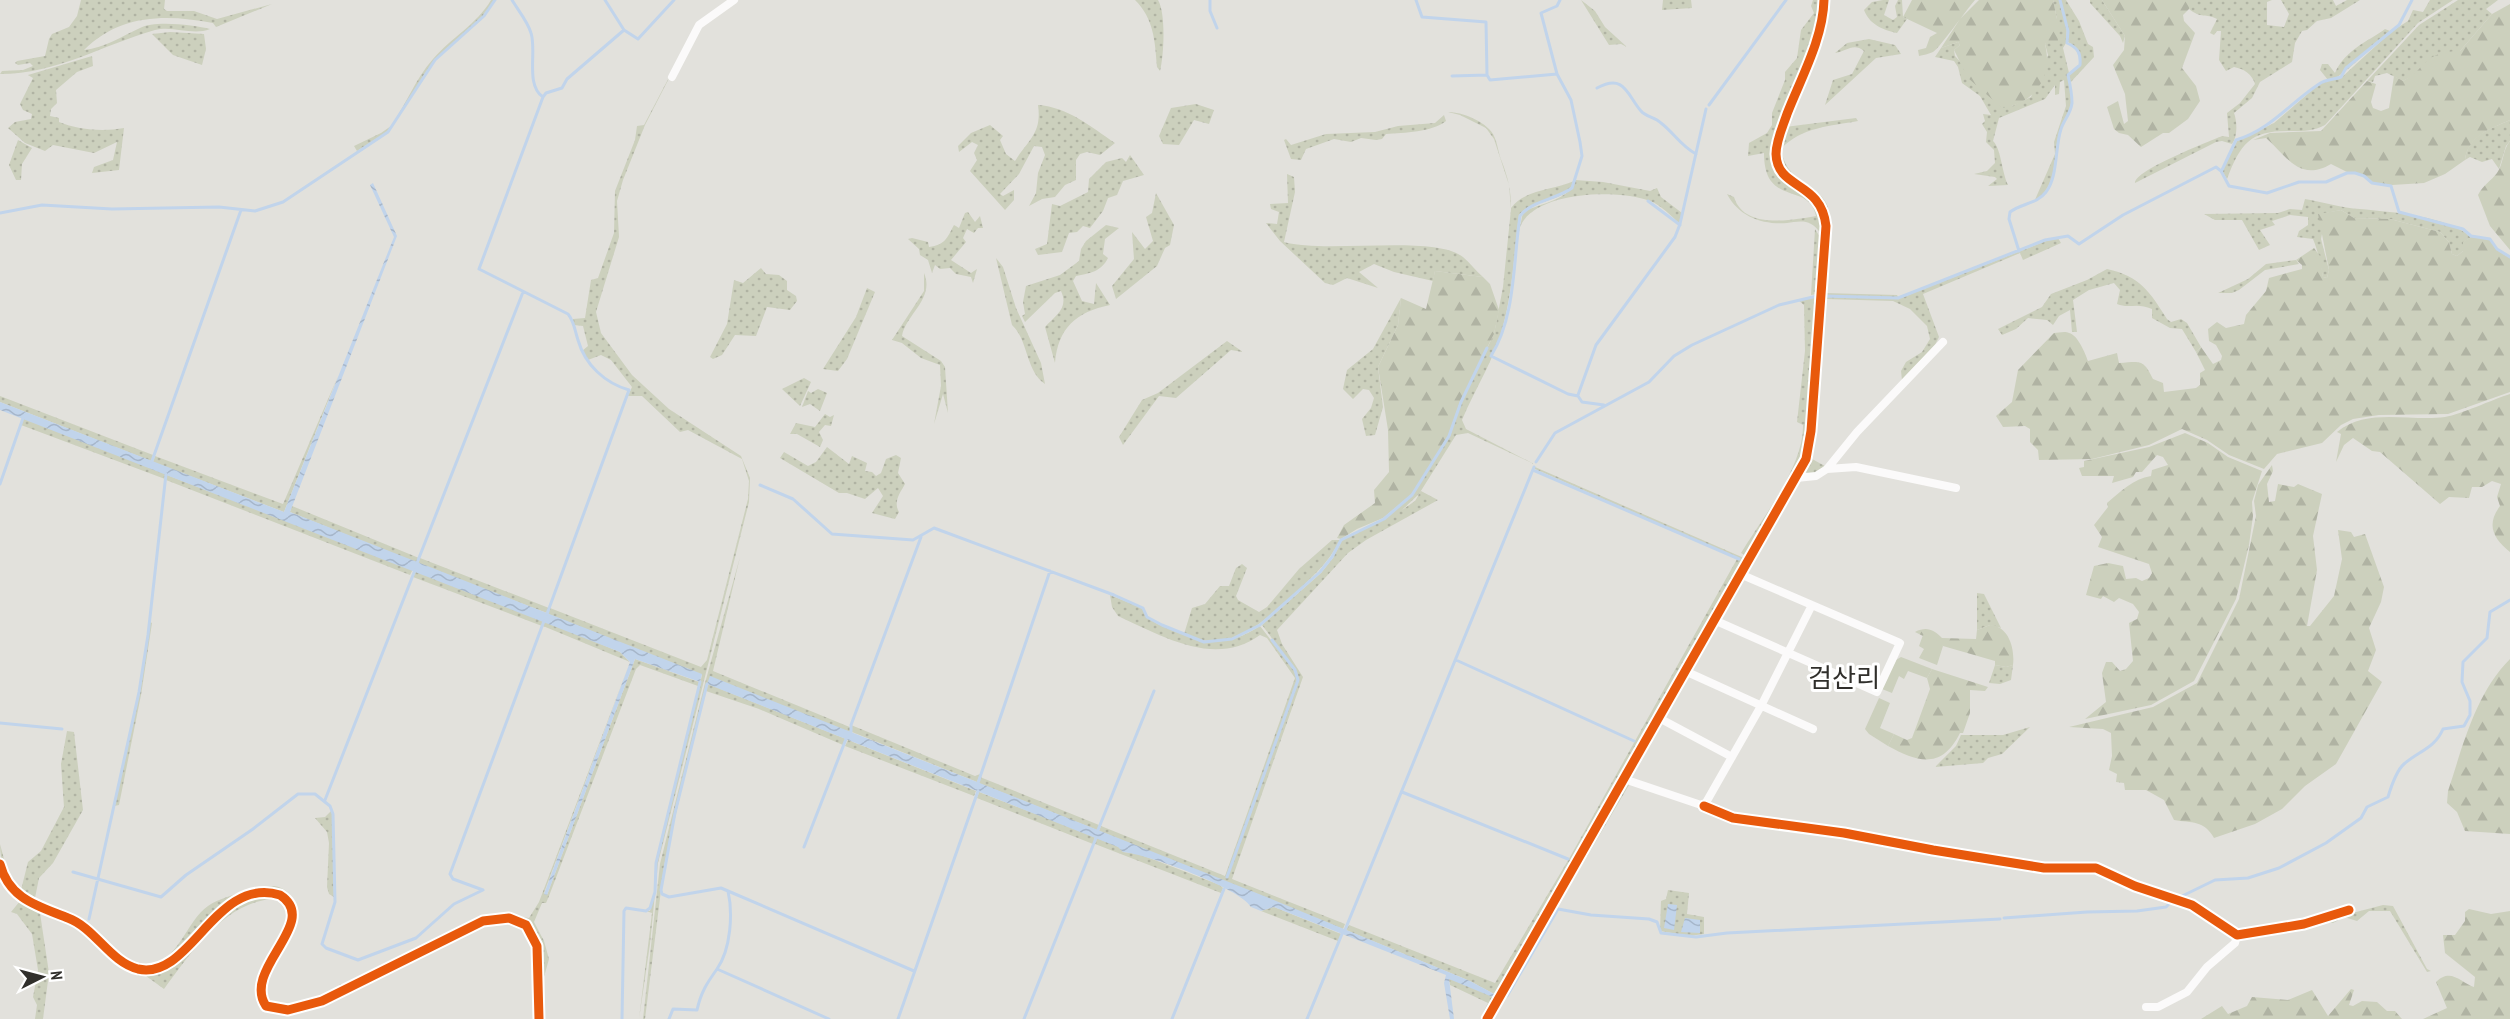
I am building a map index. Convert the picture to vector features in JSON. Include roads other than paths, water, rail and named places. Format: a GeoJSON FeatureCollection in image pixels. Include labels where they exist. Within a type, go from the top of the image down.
{"type":"FeatureCollection","features":[{"type":"Feature","properties":{"kind":"street"},"geometry":{"type":"LineString","coordinates":[[672,77],[699,25],[734,0]]}},
{"type":"Feature","properties":{"kind":"street"},"geometry":{"type":"LineString","coordinates":[[1487,1019],[1796,478],[1810,442],[1825,214],[1819,201],[1784,175],[1776,154],[1783,126],[1822,21],[1824,0]]}},
{"type":"Feature","properties":{"kind":"street"},"geometry":{"type":"LineString","coordinates":[[1796,478],[1816,476],[1827,469],[1857,432],[1943,342]]}},
{"type":"Feature","properties":{"kind":"street"},"geometry":{"type":"LineString","coordinates":[[1827,469],[1856,467],[1956,488]]}},
{"type":"Feature","properties":{"kind":"street"},"geometry":{"type":"LineString","coordinates":[[1714,620],[1788,655],[1876,692],[1900,643],[1740,574]]}},
{"type":"Feature","properties":{"kind":"street"},"geometry":{"type":"LineString","coordinates":[[1704,806],[1761,706],[1812,605]]}},
{"type":"Feature","properties":{"kind":"street"},"geometry":{"type":"LineString","coordinates":[[1685,671],[1813,729]]}},
{"type":"Feature","properties":{"kind":"street"},"geometry":{"type":"LineString","coordinates":[[1659,718],[1732,757]]}},
{"type":"Feature","properties":{"kind":"street"},"geometry":{"type":"LineString","coordinates":[[1624,779],[1733,818],[1844,833],[1941,852],[2044,868],[2096,868],[2135,886],[2192,905],[2237,935],[2296,926],[2349,910]]}},
{"type":"Feature","properties":{"kind":"street"},"geometry":{"type":"LineString","coordinates":[[0,864],[9,885],[21,898],[41,909],[84,926],[120,958],[140,969],[159,968],[177,957],[227,907],[262,893],[280,895],[291,907],[291,923],[262,976],[259,991],[266,1006],[280,1010],[322,1001],[483,921],[514,919],[526,926],[537,946],[538,1019]]}},
{"type":"Feature","properties":{"kind":"street"},"geometry":{"type":"LineString","coordinates":[[2146,1006],[2158,1007],[2187,992],[2207,967],[2235,944],[2237,935]]}},
{"type":"Feature","properties":{"kind":"water"},"geometry":{"type":"Polygon","coordinates":[[[373,183],[397,236],[290,512],[702,674],[700,682],[635,659],[547,895],[544,894],[630,662],[620,652],[0,410],[0,402],[284,512],[394,237],[370,185],[373,183]]]}},
{"type":"Feature","properties":{"kind":"water"},"geometry":{"type":"Polygon","coordinates":[[[710,676],[1269,898],[1470,981],[1496,995],[1495,998],[1449,979],[1454,1019],[1450,1019],[1444,983],[1446,975],[1274,907],[1261,911],[1251,907],[1230,891],[1192,873],[1123,852],[1118,847],[707,684],[710,676]]]}},
{"type":"Feature","properties":{"kind":"water"},"geometry":{"type":"Polygon","coordinates":[[[1668,904],[1677,905],[1674,930],[1664,928],[1668,904]]]}},
{"type":"Feature","properties":{"kind":"water"},"geometry":{"type":"Polygon","coordinates":[[[1685,918],[1700,920],[1700,933],[1681,932],[1685,918]]]}},
{"type":"Feature","properties":{"kind":"waterway"},"geometry":{"type":"LineString","coordinates":[[0,213],[42,205],[112,209],[219,207],[255,211],[283,202],[388,132],[435,60],[484,16],[495,0]]}},
{"type":"Feature","properties":{"kind":"waterway"},"geometry":{"type":"LineString","coordinates":[[512,0],[531,33],[534,84],[543,97]]}},
{"type":"Feature","properties":{"kind":"waterway"},"geometry":{"type":"LineString","coordinates":[[605,0],[624,30],[638,39],[674,0]]}},
{"type":"Feature","properties":{"kind":"waterway"},"geometry":{"type":"LineString","coordinates":[[1210,0],[1210,11],[1217,28]]}},
{"type":"Feature","properties":{"kind":"waterway"},"geometry":{"type":"LineString","coordinates":[[1416,0],[1422,17],[1486,22],[1487,75],[1490,80],[1557,74]]}},
{"type":"Feature","properties":{"kind":"waterway"},"geometry":{"type":"LineString","coordinates":[[1560,0],[1557,6],[1541,13],[1557,74],[1571,100],[1582,156],[1572,188],[1537,203],[1520,216],[1509,306],[1505,324],[1491,356],[1568,394],[1578,396],[1582,402],[1604,405]]}},
{"type":"Feature","properties":{"kind":"waterway"},"geometry":{"type":"LineString","coordinates":[[1709,105],[1786,0]]}},
{"type":"Feature","properties":{"kind":"waterway"},"geometry":{"type":"LineString","coordinates":[[2019,251],[2009,219],[2010,212],[2038,199],[2050,186],[2061,129],[2072,103],[2068,75],[2080,65],[2078,51],[2067,43],[2068,31],[2060,0]]}},
{"type":"Feature","properties":{"kind":"waterway"},"geometry":{"type":"LineString","coordinates":[[2222,170],[2236,140],[2270,123],[2322,82],[2341,77],[2346,68],[2399,25],[2412,0]]}},
{"type":"Feature","properties":{"kind":"waterway"},"geometry":{"type":"LineString","coordinates":[[547,614],[629,390],[604,378],[591,365],[581,349],[568,314],[479,269],[543,97],[546,93],[562,88],[567,79],[624,30]]}},
{"type":"Feature","properties":{"kind":"waterway"},"geometry":{"type":"LineString","coordinates":[[1452,76],[1487,75]]}},
{"type":"Feature","properties":{"kind":"waterway"},"geometry":{"type":"LineString","coordinates":[[1597,88],[1606,84],[1620,84],[1643,113],[1659,121],[1696,154]]}},
{"type":"Feature","properties":{"kind":"waterway"},"geometry":{"type":"LineString","coordinates":[[1578,395],[1596,345],[1675,237],[1706,109]]}},
{"type":"Feature","properties":{"kind":"waterway"},"geometry":{"type":"LineString","coordinates":[[1824,296],[1898,298],[2045,240],[2068,236],[2079,244],[2123,215],[2216,167],[2221,171],[2229,186],[2267,193],[2299,182],[2326,182],[2347,173],[2355,173],[2364,176],[2372,183],[2391,186],[2399,212],[2463,229],[2471,236],[2490,239],[2497,249],[2510,257]]}},
{"type":"Feature","properties":{"kind":"waterway"},"geometry":{"type":"LineString","coordinates":[[1648,201],[1680,225]]}},
{"type":"Feature","properties":{"kind":"waterway"},"geometry":{"type":"LineString","coordinates":[[152,461],[241,210]]}},
{"type":"Feature","properties":{"kind":"waterway"},"geometry":{"type":"LineString","coordinates":[[417,563],[523,292]]}},
{"type":"Feature","properties":{"kind":"waterway"},"geometry":{"type":"LineString","coordinates":[[1536,462],[1555,433],[1649,382],[1674,356],[1692,345],[1779,305],[1817,296]]}},
{"type":"Feature","properties":{"kind":"waterway"},"geometry":{"type":"LineString","coordinates":[[760,485],[793,499],[832,534],[913,540],[934,528],[1114,595],[1143,608],[1147,617],[1162,625],[1204,642],[1232,639],[1260,625],[1320,572],[1332,557],[1341,540],[1384,519],[1412,495],[1449,436],[1461,402],[1487,348]]}},
{"type":"Feature","properties":{"kind":"waterway"},"geometry":{"type":"LineString","coordinates":[[0,484],[23,418]]}},
{"type":"Feature","properties":{"kind":"waterway"},"geometry":{"type":"LineString","coordinates":[[1345,930],[1534,467]]}},
{"type":"Feature","properties":{"kind":"waterway"},"geometry":{"type":"LineString","coordinates":[[1533,470],[1739,559]]}},
{"type":"Feature","properties":{"kind":"waterway"},"geometry":{"type":"LineString","coordinates":[[89,919],[139,692],[148,635],[166,474]]}},
{"type":"Feature","properties":{"kind":"waterway"},"geometry":{"type":"LineString","coordinates":[[851,732],[851,725],[921,537]]}},
{"type":"Feature","properties":{"kind":"waterway"},"geometry":{"type":"LineString","coordinates":[[325,800],[415,570]]}},
{"type":"Feature","properties":{"kind":"waterway"},"geometry":{"type":"LineString","coordinates":[[978,783],[1050,571]]}},
{"type":"Feature","properties":{"kind":"waterway"},"geometry":{"type":"LineString","coordinates":[[2178,898],[2215,880],[2248,878],[2279,868],[2326,843],[2361,818],[2367,807],[2388,797],[2396,775],[2404,764],[2436,741],[2443,729],[2464,726],[2470,715],[2470,701],[2462,682],[2463,662],[2487,638],[2490,612],[2510,600]]}},
{"type":"Feature","properties":{"kind":"waterway"},"geometry":{"type":"LineString","coordinates":[[73,872],[161,897],[186,875],[253,829],[298,794],[315,794],[330,806],[333,814],[335,902],[322,944],[326,948],[358,960],[416,938],[454,904],[483,890],[453,879],[450,874],[544,621]]}},
{"type":"Feature","properties":{"kind":"waterway"},"geometry":{"type":"LineString","coordinates":[[1227,877],[1298,680],[1295,670],[1272,640]]}},
{"type":"Feature","properties":{"kind":"waterway"},"geometry":{"type":"LineString","coordinates":[[1456,660],[1634,741]]}},
{"type":"Feature","properties":{"kind":"waterway"},"geometry":{"type":"LineString","coordinates":[[622,1019],[624,911],[626,908],[646,911],[650,908],[655,892],[656,863],[700,682]]}},
{"type":"Feature","properties":{"kind":"waterway"},"geometry":{"type":"LineString","coordinates":[[669,1019],[673,1009],[697,1010],[705,988],[722,961],[730,931],[728,891],[721,888],[669,897],[662,894],[661,890],[675,813],[707,684]]}},
{"type":"Feature","properties":{"kind":"waterway"},"geometry":{"type":"LineString","coordinates":[[1098,830],[1154,691]]}},
{"type":"Feature","properties":{"kind":"waterway"},"geometry":{"type":"LineString","coordinates":[[0,723],[62,729]]}},
{"type":"Feature","properties":{"kind":"waterway"},"geometry":{"type":"LineString","coordinates":[[804,847],[846,739]]}},
{"type":"Feature","properties":{"kind":"waterway"},"geometry":{"type":"LineString","coordinates":[[898,1019],[978,791]]}},
{"type":"Feature","properties":{"kind":"waterway"},"geometry":{"type":"LineString","coordinates":[[1402,792],[1568,859]]}},
{"type":"Feature","properties":{"kind":"waterway"},"geometry":{"type":"LineString","coordinates":[[1024,1019],[1096,838]]}},
{"type":"Feature","properties":{"kind":"waterway"},"geometry":{"type":"LineString","coordinates":[[1172,1019],[1224,889]]}},
{"type":"Feature","properties":{"kind":"waterway"},"geometry":{"type":"LineString","coordinates":[[728,891],[914,971]]}},
{"type":"Feature","properties":{"kind":"waterway"},"geometry":{"type":"LineString","coordinates":[[2004,918],[2137,911],[2166,907],[2173,900]]}},
{"type":"Feature","properties":{"kind":"waterway"},"geometry":{"type":"LineString","coordinates":[[1507,996],[1558,909],[1591,915],[1649,919],[1657,922],[1661,933],[1696,937],[1727,933],[2000,919]]}},
{"type":"Feature","properties":{"kind":"waterway"},"geometry":{"type":"LineString","coordinates":[[1307,1019],[1342,934]]}},
{"type":"Feature","properties":{"kind":"waterway"},"geometry":{"type":"LineString","coordinates":[[717,969],[829,1019]]}},
{"type":"Feature","properties":{"kind":"district","name":"검산리"},"geometry":{"type":"Point","coordinates":[1844,677]}}]}
